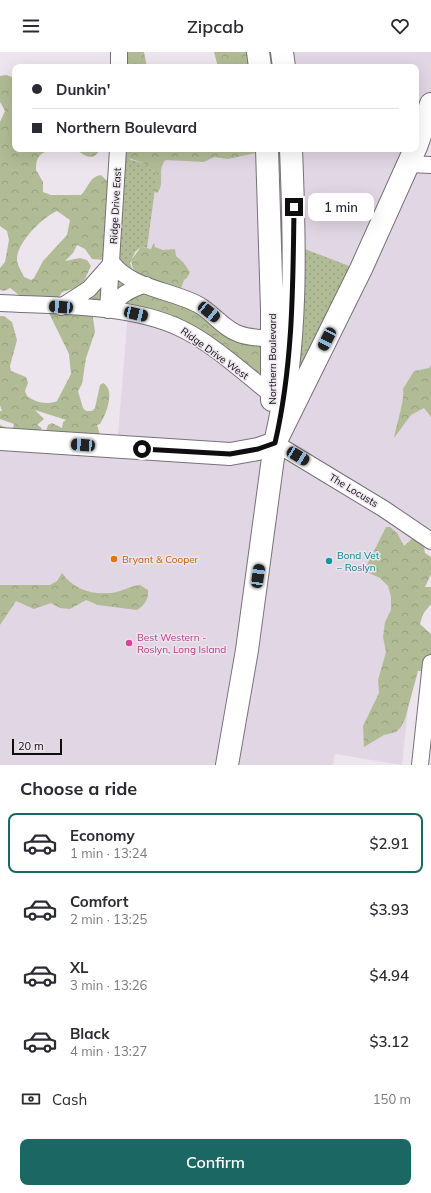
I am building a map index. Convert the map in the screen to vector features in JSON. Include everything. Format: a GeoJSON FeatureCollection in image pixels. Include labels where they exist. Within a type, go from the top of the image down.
{"type":"FeatureCollection","features":[{"type":"Feature","properties":{"kind":"main road"},"geometry":{"type":"LineString","coordinates":[[258,52],[260,64]]}},
{"type":"Feature","properties":{"kind":"main road"},"geometry":{"type":"LineString","coordinates":[[282,52],[284,64]]}},
{"type":"Feature","properties":{"kind":"main road"},"geometry":{"type":"LineString","coordinates":[[419,137],[431,104]]}},
{"type":"Feature","properties":{"kind":"main road","name":"Northern Boulevard"},"geometry":{"type":"LineString","coordinates":[[267,152],[272,395],[275,443]]}},
{"type":"Feature","properties":{"kind":"main road","name":"Northern Boulevard"},"geometry":{"type":"LineString","coordinates":[[275,443],[282,412],[288,366],[292,305],[294,207],[291,152]]}},
{"type":"Feature","properties":{"kind":"main road"},"geometry":{"type":"LineString","coordinates":[[227,765],[247,650],[275,443],[337,319],[413,153]]}},
{"type":"Feature","properties":{"kind":"main road"},"geometry":{"type":"LineString","coordinates":[[0,439],[230,454],[258,449],[275,443]]}},
{"type":"Feature","properties":{"kind":"street"},"geometry":{"type":"LineString","coordinates":[[119,52],[119,64]]}},
{"type":"Feature","properties":{"kind":"street","name":"Ridge Drive East"},"geometry":{"type":"LineString","coordinates":[[108,310],[118,152]]}},
{"type":"Feature","properties":{"kind":"street"},"geometry":{"type":"LineString","coordinates":[[413,153],[431,165]]}},
{"type":"Feature","properties":{"kind":"street"},"geometry":{"type":"LineString","coordinates":[[61,307],[88,290],[112,263],[122,274],[146,285],[199,305],[237,333],[272,339]]}},
{"type":"Feature","properties":{"kind":"street"},"geometry":{"type":"LineString","coordinates":[[108,310],[116,300],[128,291],[146,285]]}},
{"type":"Feature","properties":{"kind":"street","name":"Ridge Drive West"},"geometry":{"type":"LineString","coordinates":[[0,303],[108,310],[144,316],[183,329],[272,395]]}},
{"type":"Feature","properties":{"kind":"street","name":"The Locusts"},"geometry":{"type":"LineString","coordinates":[[275,443],[384,509],[431,541]]}},
{"type":"Feature","properties":{"kind":"street"},"geometry":{"type":"LineString","coordinates":[[420,765],[431,663]]}},
{"type":"Feature","properties":{"kind":"shaded area"},"geometry":{"type":"Polygon","coordinates":[[[258,52],[431,52],[431,104],[419,139],[419,64],[260,64],[258,52]]]}},
{"type":"Feature","properties":{"kind":"shaded area"},"geometry":{"type":"Polygon","coordinates":[[[119,152],[418,152],[431,165],[431,531],[426,539],[402,765],[335,754],[333,765],[0,765],[0,439],[117,447],[128,312],[255,338],[146,285],[119,152]]]}},
{"type":"Feature","properties":{"kind":"green space"},"geometry":{"type":"Polygon","coordinates":[[[122,52],[144,52],[146,64],[122,64],[122,52]]]}},
{"type":"Feature","properties":{"kind":"green space"},"geometry":{"type":"Polygon","coordinates":[[[214,52],[258,52],[260,64],[217,64],[214,52]]]}},
{"type":"Feature","properties":{"kind":"green space"},"geometry":{"type":"Polygon","coordinates":[[[6,75],[12,77],[12,152],[45,152],[37,159],[36,164],[36,170],[43,182],[43,192],[51,195],[81,195],[94,178],[101,175],[109,183],[104,260],[92,259],[85,249],[77,245],[73,253],[65,261],[80,258],[87,260],[91,266],[82,285],[62,292],[59,297],[134,274],[131,260],[141,247],[151,249],[154,243],[155,247],[163,250],[175,249],[176,256],[183,262],[190,272],[184,280],[180,291],[223,322],[273,339],[272,395],[194,336],[92,311],[95,332],[86,358],[82,384],[78,391],[83,408],[86,411],[92,411],[95,408],[100,385],[103,383],[107,386],[109,391],[109,403],[100,424],[97,425],[100,435],[46,431],[48,425],[52,423],[62,428],[63,422],[66,420],[35,410],[44,419],[37,425],[42,428],[39,431],[0,437],[0,425],[7,428],[13,428],[14,424],[0,419],[0,411],[2,411],[0,405],[0,316],[4,316],[12,322],[17,340],[10,366],[11,371],[26,377],[28,383],[25,391],[27,396],[42,403],[57,401],[71,374],[69,354],[47,309],[19,295],[10,288],[4,291],[0,290],[0,268],[5,262],[9,240],[7,231],[0,226],[0,122],[5,111],[0,102],[0,76],[6,75]],[[57,211],[51,214],[31,231],[18,253],[17,260],[24,277],[31,280],[34,278],[43,261],[67,235],[70,220],[57,211]]]}},
{"type":"Feature","properties":{"kind":"green space"},"geometry":{"type":"Polygon","coordinates":[[[79,152],[99,152],[92,157],[79,152]]]}},
{"type":"Feature","properties":{"kind":"green space"},"geometry":{"type":"Polygon","coordinates":[[[118,152],[122,152],[131,160],[143,163],[157,174],[147,248],[141,247],[135,252],[130,263],[134,274],[117,269],[118,152]]]}},
{"type":"Feature","properties":{"kind":"green space"},"geometry":{"type":"Polygon","coordinates":[[[124,152],[260,152],[228,159],[214,157],[204,162],[166,160],[163,163],[161,185],[157,193],[154,191],[157,174],[143,163],[126,157],[124,152]]]}},
{"type":"Feature","properties":{"kind":"green space"},"geometry":{"type":"Polygon","coordinates":[[[297,246],[357,269],[308,370],[293,363],[297,246]]]}},
{"type":"Feature","properties":{"kind":"green space"},"geometry":{"type":"Polygon","coordinates":[[[431,365],[431,417],[424,408],[411,415],[394,438],[402,406],[403,389],[414,371],[429,368],[431,365]]]}},
{"type":"Feature","properties":{"kind":"green space"},"geometry":{"type":"Polygon","coordinates":[[[386,527],[390,527],[397,533],[404,546],[412,539],[418,539],[423,544],[425,553],[431,557],[431,574],[425,587],[431,587],[431,604],[423,614],[420,624],[431,634],[431,671],[418,671],[405,719],[401,727],[396,732],[384,735],[364,747],[363,726],[379,693],[378,680],[386,652],[383,637],[385,622],[391,610],[391,597],[388,586],[380,578],[369,573],[366,567],[386,527]]]}},
{"type":"Feature","properties":{"kind":"green space"},"geometry":{"type":"Polygon","coordinates":[[[62,573],[71,583],[90,592],[111,593],[140,585],[148,590],[148,596],[144,604],[137,610],[98,605],[86,600],[70,609],[60,608],[51,603],[34,609],[16,601],[0,625],[0,585],[50,585],[57,581],[62,573]]]}},
{"type":"Feature","properties":{"kind":"place","name":"Bryant & Cooper"},"geometry":{"type":"Point","coordinates":[114,559]}},
{"type":"Feature","properties":{"kind":"place","name":"Bond Vet – Roslyn"},"geometry":{"type":"Point","coordinates":[329,561]}},
{"type":"Feature","properties":{"kind":"place","name":"Best Western - Roslyn, Long Island"},"geometry":{"type":"Point","coordinates":[129,643]}},
{"type":"Feature","properties":{"kind":"route"},"geometry":{"type":"LineString","coordinates":[[142,449],[206,454],[230,454],[258,449],[275,443],[282,412],[288,366],[293,279],[294,207]]}}]}
